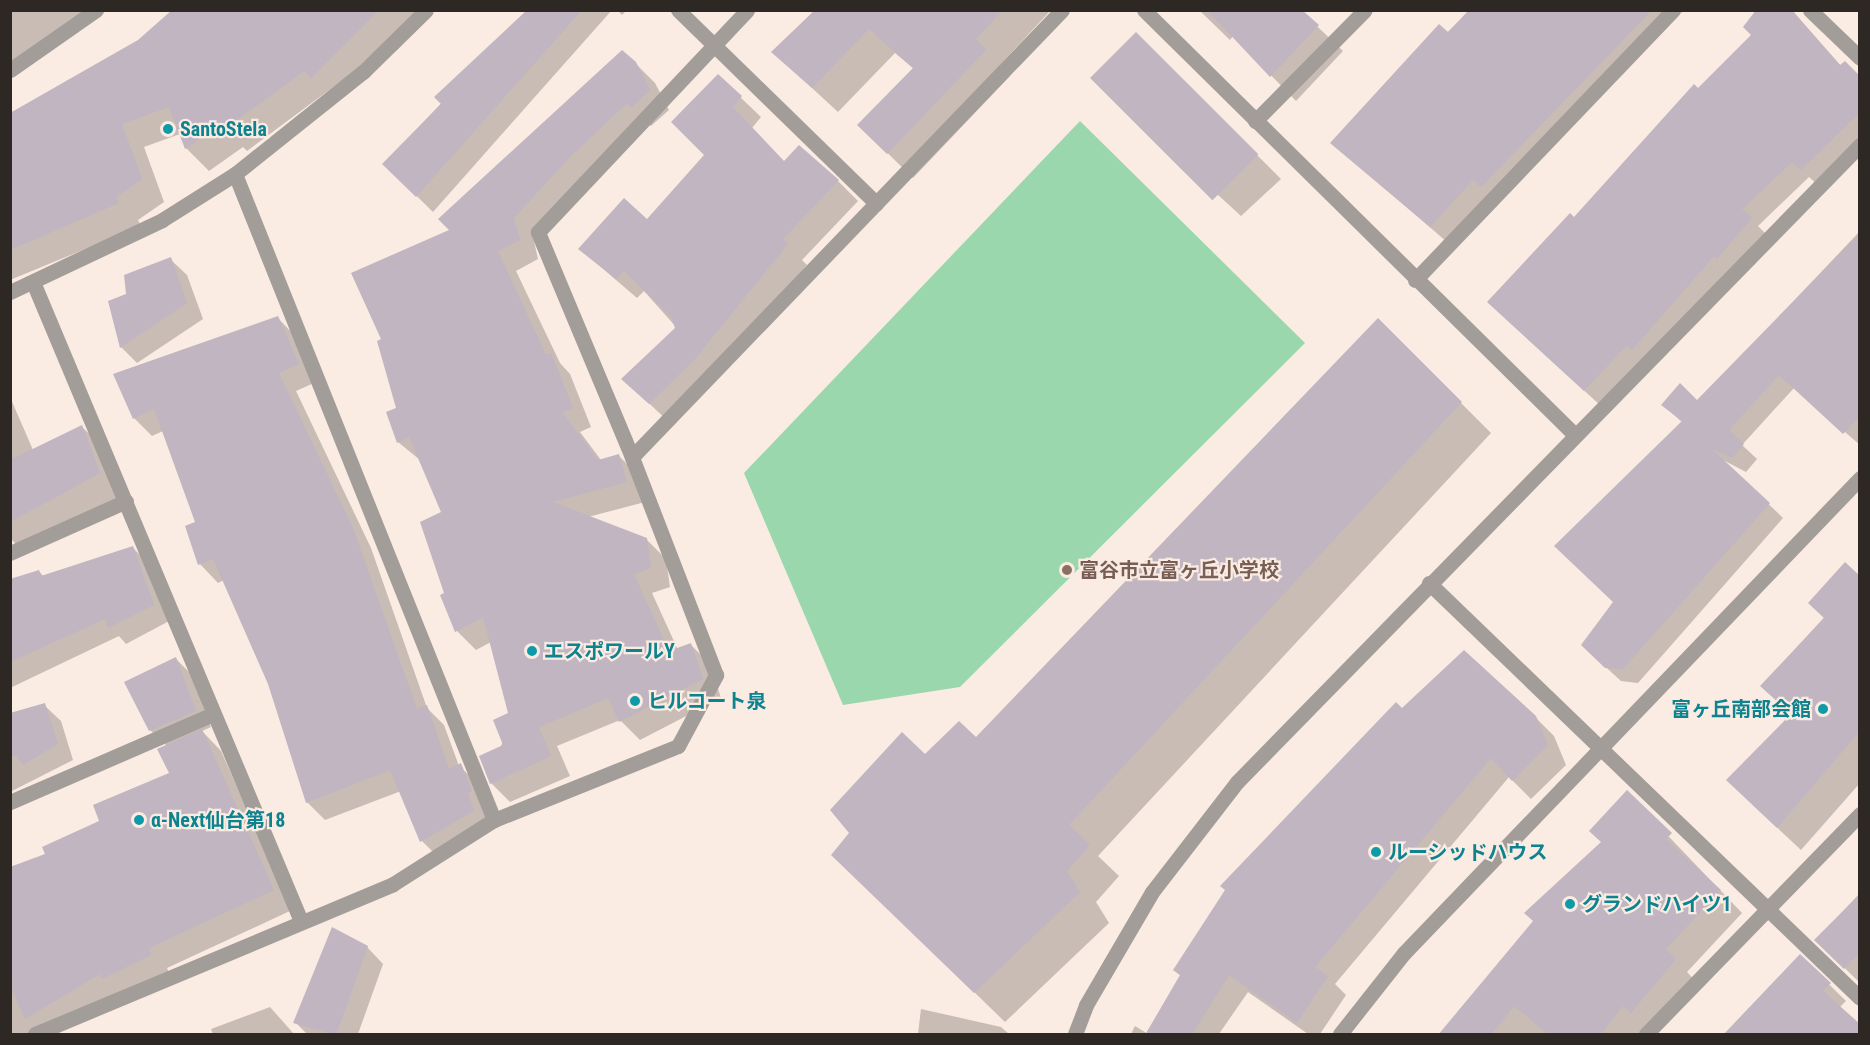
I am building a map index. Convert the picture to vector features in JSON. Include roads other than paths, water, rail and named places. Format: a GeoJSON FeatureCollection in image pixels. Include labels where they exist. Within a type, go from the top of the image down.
{"type":"FeatureCollection","features":[{"type":"Feature","properties":{"kind":"street"},"geometry":{"type":"LineString","coordinates":[[10,70],[96,10]]}},
{"type":"Feature","properties":{"kind":"street"},"geometry":{"type":"LineString","coordinates":[[10,292],[162,220],[235,174],[363,72],[426,10]]}},
{"type":"Feature","properties":{"kind":"street"},"geometry":{"type":"LineString","coordinates":[[678,10],[876,202]]}},
{"type":"Feature","properties":{"kind":"street"},"geometry":{"type":"LineString","coordinates":[[35,1035],[393,884],[494,820],[678,746],[716,675],[632,456],[538,232],[747,10]]}},
{"type":"Feature","properties":{"kind":"street"},"geometry":{"type":"LineString","coordinates":[[632,456],[1062,10]]}},
{"type":"Feature","properties":{"kind":"street"},"geometry":{"type":"LineString","coordinates":[[1143,10],[1575,435]]}},
{"type":"Feature","properties":{"kind":"street"},"geometry":{"type":"LineString","coordinates":[[1255,121],[1365,10]]}},
{"type":"Feature","properties":{"kind":"street"},"geometry":{"type":"LineString","coordinates":[[1415,280],[1673,10]]}},
{"type":"Feature","properties":{"kind":"street"},"geometry":{"type":"LineString","coordinates":[[1810,10],[1860,58]]}},
{"type":"Feature","properties":{"kind":"street"},"geometry":{"type":"LineString","coordinates":[[1075,1035],[1086,1005],[1152,892],[1237,782],[1429,583],[1860,145]]}},
{"type":"Feature","properties":{"kind":"street"},"geometry":{"type":"LineString","coordinates":[[235,174],[494,820]]}},
{"type":"Feature","properties":{"kind":"street"},"geometry":{"type":"LineString","coordinates":[[33,282],[301,921]]}},
{"type":"Feature","properties":{"kind":"street"},"geometry":{"type":"LineString","coordinates":[[1340,1035],[1404,953],[1600,744],[1860,478]]}},
{"type":"Feature","properties":{"kind":"street"},"geometry":{"type":"LineString","coordinates":[[10,553],[126,501]]}},
{"type":"Feature","properties":{"kind":"street"},"geometry":{"type":"LineString","coordinates":[[1429,583],[1600,744],[1860,998]]}},
{"type":"Feature","properties":{"kind":"street"},"geometry":{"type":"LineString","coordinates":[[10,802],[213,714]]}},
{"type":"Feature","properties":{"kind":"street"},"geometry":{"type":"LineString","coordinates":[[1646,1035],[1860,814]]}},
{"type":"Feature","properties":{"kind":"place","name":"SantoStela"},"geometry":{"type":"Point","coordinates":[168,129]}},
{"type":"Feature","properties":{"kind":"place","name":"富谷市立富ヶ丘小学校"},"geometry":{"type":"Point","coordinates":[1067,570]}},
{"type":"Feature","properties":{"kind":"place","name":"エスポワールY"},"geometry":{"type":"Point","coordinates":[532,651]}},
{"type":"Feature","properties":{"kind":"place","name":"ヒルコート泉"},"geometry":{"type":"Point","coordinates":[635,701]}},
{"type":"Feature","properties":{"kind":"place","name":"富ヶ丘南部会館"},"geometry":{"type":"Point","coordinates":[1823,709]}},
{"type":"Feature","properties":{"kind":"place","name":"α-Next仙台第18"},"geometry":{"type":"Point","coordinates":[139,820]}},
{"type":"Feature","properties":{"kind":"place","name":"ルーシッドハウス"},"geometry":{"type":"Point","coordinates":[1376,852]}},
{"type":"Feature","properties":{"kind":"place","name":"グランドハイツ1"},"geometry":{"type":"Point","coordinates":[1570,904]}}]}
